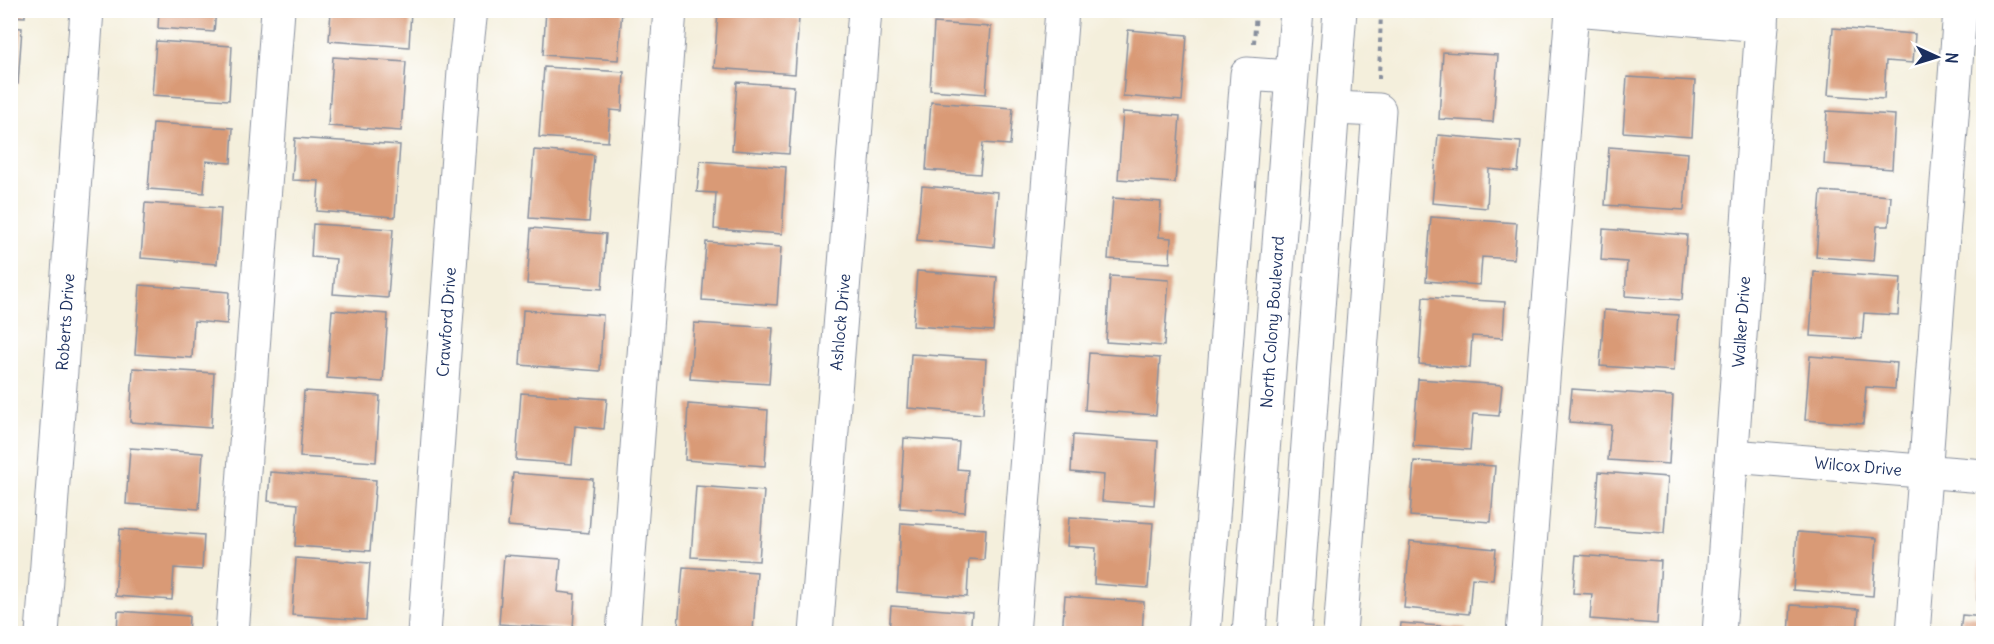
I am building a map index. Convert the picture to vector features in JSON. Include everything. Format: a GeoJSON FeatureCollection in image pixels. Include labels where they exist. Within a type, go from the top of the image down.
{"type":"FeatureCollection","features":[{"type":"Feature","properties":{"kind":"street","name":"Roberts Drive"},"geometry":{"type":"LineString","coordinates":[[42,633],[87,10]]}},
{"type":"Feature","properties":{"kind":"street"},"geometry":{"type":"LineString","coordinates":[[232,633],[278,10]]}},
{"type":"Feature","properties":{"kind":"street","name":"Crawford Drive"},"geometry":{"type":"LineString","coordinates":[[424,633],[464,71],[471,10]]}},
{"type":"Feature","properties":{"kind":"street"},"geometry":{"type":"LineString","coordinates":[[623,633],[670,10]]}},
{"type":"Feature","properties":{"kind":"street","name":"Ashlock Drive"},"geometry":{"type":"LineString","coordinates":[[816,633],[865,10]]}},
{"type":"Feature","properties":{"kind":"street"},"geometry":{"type":"LineString","coordinates":[[1013,633],[1062,10]]}},
{"type":"Feature","properties":{"kind":"street","name":"North Colony Boulevard"},"geometry":{"type":"LineString","coordinates":[[1250,633],[1297,10]]}},
{"type":"Feature","properties":{"kind":"street"},"geometry":{"type":"LineString","coordinates":[[1294,633],[1340,10]]}},
{"type":"Feature","properties":{"kind":"street"},"geometry":{"type":"LineString","coordinates":[[1523,633],[1572,10]]}},
{"type":"Feature","properties":{"kind":"street"},"geometry":{"type":"LineString","coordinates":[[1587,10],[1762,18]]}},
{"type":"Feature","properties":{"kind":"street"},"geometry":{"type":"LineString","coordinates":[[1913,633],[1960,10]]}},
{"type":"Feature","properties":{"kind":"street","name":"Walker Drive"},"geometry":{"type":"LineString","coordinates":[[1719,633],[1762,18]]}},
{"type":"Feature","properties":{"kind":"street"},"geometry":{"type":"LineString","coordinates":[[1204,633],[1247,74],[1291,76]]}},
{"type":"Feature","properties":{"kind":"street"},"geometry":{"type":"LineString","coordinates":[[1333,108],[1379,110],[1340,633]]}},
{"type":"Feature","properties":{"kind":"street","name":"Wilcox Drive"},"geometry":{"type":"LineString","coordinates":[[1732,456],[1983,476]]}},
{"type":"Feature","properties":{"kind":"path"},"geometry":{"type":"LineString","coordinates":[[1379,110],[1381,10]]}},
{"type":"Feature","properties":{"kind":"building"},"geometry":{"type":"Polygon","coordinates":[[[10,10],[25,10],[25,17],[10,16],[10,10]]]}},
{"type":"Feature","properties":{"kind":"building"},"geometry":{"type":"Polygon","coordinates":[[[159,10],[216,10],[214,32],[158,28],[159,10]]]}},
{"type":"Feature","properties":{"kind":"building"},"geometry":{"type":"Polygon","coordinates":[[[331,10],[411,10],[409,47],[329,41],[331,10]]]}},
{"type":"Feature","properties":{"kind":"building"},"geometry":{"type":"Polygon","coordinates":[[[546,10],[622,10],[618,60],[543,55],[546,10]]]}},
{"type":"Feature","properties":{"kind":"building"},"geometry":{"type":"Polygon","coordinates":[[[1837,10],[1890,10],[1890,16],[1837,13],[1837,10]]]}},
{"type":"Feature","properties":{"kind":"building"},"geometry":{"type":"Polygon","coordinates":[[[718,12],[799,18],[795,74],[714,68],[718,12]]]}},
{"type":"Feature","properties":{"kind":"building"},"geometry":{"type":"Polygon","coordinates":[[[934,23],[991,27],[986,94],[930,90],[934,23]]]}},
{"type":"Feature","properties":{"kind":"building"},"geometry":{"type":"Polygon","coordinates":[[[10,27],[22,28],[18,84],[10,83],[10,27]]]}},
{"type":"Feature","properties":{"kind":"building"},"geometry":{"type":"Polygon","coordinates":[[[1833,28],[1915,34],[1913,63],[1886,61],[1884,99],[1828,95],[1833,28]]]}},
{"type":"Feature","properties":{"kind":"building"},"geometry":{"type":"Polygon","coordinates":[[[1128,30],[1187,35],[1182,101],[1123,96],[1128,30]]]}},
{"type":"Feature","properties":{"kind":"building"},"geometry":{"type":"Polygon","coordinates":[[[156,41],[232,46],[229,100],[152,95],[156,41]]]}},
{"type":"Feature","properties":{"kind":"building"},"geometry":{"type":"Polygon","coordinates":[[[1443,52],[1498,55],[1493,122],[1439,119],[1443,52]]]}},
{"type":"Feature","properties":{"kind":"building"},"geometry":{"type":"Polygon","coordinates":[[[333,57],[406,62],[401,131],[328,126],[333,57]]]}},
{"type":"Feature","properties":{"kind":"building"},"geometry":{"type":"Polygon","coordinates":[[[544,67],[624,72],[622,111],[610,110],[608,142],[539,137],[544,67]]]}},
{"type":"Feature","properties":{"kind":"building"},"geometry":{"type":"Polygon","coordinates":[[[1627,77],[1695,81],[1692,137],[1623,132],[1627,77]]]}},
{"type":"Feature","properties":{"kind":"building"},"geometry":{"type":"Polygon","coordinates":[[[737,82],[794,86],[789,154],[732,150],[737,82]]]}},
{"type":"Feature","properties":{"kind":"building"},"geometry":{"type":"Polygon","coordinates":[[[931,102],[1013,108],[1010,145],[983,143],[980,174],[926,170],[931,102]]]}},
{"type":"Feature","properties":{"kind":"building"},"geometry":{"type":"Polygon","coordinates":[[[10,111],[17,112],[13,180],[10,180],[10,111]]]}},
{"type":"Feature","properties":{"kind":"building"},"geometry":{"type":"Polygon","coordinates":[[[1827,111],[1895,115],[1892,169],[1824,164],[1827,111]]]}},
{"type":"Feature","properties":{"kind":"building"},"geometry":{"type":"Polygon","coordinates":[[[1123,112],[1180,116],[1175,183],[1118,179],[1123,112]]]}},
{"type":"Feature","properties":{"kind":"building"},"geometry":{"type":"Polygon","coordinates":[[[153,123],[233,128],[231,163],[206,161],[204,193],[148,189],[153,123]]]}},
{"type":"Feature","properties":{"kind":"building"},"geometry":{"type":"Polygon","coordinates":[[[1438,135],[1521,142],[1518,172],[1489,169],[1487,208],[1432,203],[1438,135]]]}},
{"type":"Feature","properties":{"kind":"building"},"geometry":{"type":"Polygon","coordinates":[[[295,138],[400,145],[395,217],[317,211],[319,181],[292,180],[295,138]]]}},
{"type":"Feature","properties":{"kind":"building"},"geometry":{"type":"Polygon","coordinates":[[[1609,147],[1688,153],[1684,210],[1605,205],[1609,147]]]}},
{"type":"Feature","properties":{"kind":"building"},"geometry":{"type":"Polygon","coordinates":[[[534,150],[594,155],[589,222],[529,218],[534,150]]]}},
{"type":"Feature","properties":{"kind":"building"},"geometry":{"type":"Polygon","coordinates":[[[700,161],[786,167],[782,234],[714,229],[716,193],[697,192],[700,161]]]}},
{"type":"Feature","properties":{"kind":"building"},"geometry":{"type":"Polygon","coordinates":[[[922,186],[998,192],[994,247],[917,240],[922,186]]]}},
{"type":"Feature","properties":{"kind":"building"},"geometry":{"type":"Polygon","coordinates":[[[1821,191],[1891,196],[1889,226],[1877,226],[1874,261],[1816,257],[1821,191]]]}},
{"type":"Feature","properties":{"kind":"building"},"geometry":{"type":"Polygon","coordinates":[[[1113,198],[1161,202],[1159,237],[1171,238],[1170,263],[1108,259],[1113,198]]]}},
{"type":"Feature","properties":{"kind":"building"},"geometry":{"type":"Polygon","coordinates":[[[145,203],[221,208],[217,264],[141,258],[145,203]]]}},
{"type":"Feature","properties":{"kind":"building"},"geometry":{"type":"Polygon","coordinates":[[[1431,217],[1517,223],[1514,259],[1482,257],[1480,285],[1426,281],[1431,217]]]}},
{"type":"Feature","properties":{"kind":"building"},"geometry":{"type":"Polygon","coordinates":[[[313,224],[393,229],[388,298],[333,294],[336,259],[311,257],[313,224]]]}},
{"type":"Feature","properties":{"kind":"building"},"geometry":{"type":"Polygon","coordinates":[[[531,228],[606,234],[602,289],[527,284],[531,228]]]}},
{"type":"Feature","properties":{"kind":"building"},"geometry":{"type":"Polygon","coordinates":[[[1603,229],[1687,235],[1682,300],[1625,296],[1627,262],[1601,260],[1603,229]]]}},
{"type":"Feature","properties":{"kind":"building"},"geometry":{"type":"Polygon","coordinates":[[[706,242],[781,247],[777,305],[702,300],[706,242]]]}},
{"type":"Feature","properties":{"kind":"building"},"geometry":{"type":"Polygon","coordinates":[[[917,271],[997,277],[993,331],[913,326],[917,271]]]}},
{"type":"Feature","properties":{"kind":"building"},"geometry":{"type":"Polygon","coordinates":[[[1814,272],[1901,278],[1898,315],[1864,313],[1862,339],[1810,336],[1814,272]]]}},
{"type":"Feature","properties":{"kind":"building"},"geometry":{"type":"Polygon","coordinates":[[[1110,276],[1169,280],[1164,346],[1106,342],[1110,276]]]}},
{"type":"Feature","properties":{"kind":"building"},"geometry":{"type":"Polygon","coordinates":[[[140,285],[229,292],[227,324],[194,321],[192,358],[135,354],[140,285]]]}},
{"type":"Feature","properties":{"kind":"building"},"geometry":{"type":"Polygon","coordinates":[[[1423,297],[1505,302],[1503,338],[1472,336],[1470,368],[1419,364],[1423,297]]]}},
{"type":"Feature","properties":{"kind":"building"},"geometry":{"type":"Polygon","coordinates":[[[332,310],[388,314],[383,382],[327,378],[332,310]]]}},
{"type":"Feature","properties":{"kind":"building"},"geometry":{"type":"Polygon","coordinates":[[[523,310],[603,315],[600,371],[520,365],[523,310]]]}},
{"type":"Feature","properties":{"kind":"building"},"geometry":{"type":"Polygon","coordinates":[[[1604,310],[1678,315],[1674,371],[1600,366],[1604,310]]]}},
{"type":"Feature","properties":{"kind":"building"},"geometry":{"type":"Polygon","coordinates":[[[694,323],[773,328],[769,384],[690,379],[694,323]]]}},
{"type":"Feature","properties":{"kind":"building"},"geometry":{"type":"Polygon","coordinates":[[[1089,353],[1160,358],[1156,415],[1085,410],[1089,353]]]}},
{"type":"Feature","properties":{"kind":"building"},"geometry":{"type":"Polygon","coordinates":[[[911,354],[986,359],[983,414],[908,408],[911,354]]]}},
{"type":"Feature","properties":{"kind":"building"},"geometry":{"type":"Polygon","coordinates":[[[1810,356],[1897,363],[1895,389],[1866,387],[1863,424],[1805,420],[1810,356]]]}},
{"type":"Feature","properties":{"kind":"building"},"geometry":{"type":"Polygon","coordinates":[[[133,368],[214,373],[211,428],[130,422],[133,368]]]}},
{"type":"Feature","properties":{"kind":"building"},"geometry":{"type":"Polygon","coordinates":[[[1418,379],[1502,385],[1499,416],[1473,414],[1470,450],[1413,446],[1418,379]]]}},
{"type":"Feature","properties":{"kind":"building"},"geometry":{"type":"Polygon","coordinates":[[[1572,389],[1673,396],[1669,464],[1608,460],[1611,425],[1569,422],[1572,389]]]}},
{"type":"Feature","properties":{"kind":"building"},"geometry":{"type":"Polygon","coordinates":[[[304,391],[380,396],[376,462],[300,457],[304,391]]]}},
{"type":"Feature","properties":{"kind":"building"},"geometry":{"type":"Polygon","coordinates":[[[521,393],[607,399],[604,429],[575,426],[572,464],[516,460],[521,393]]]}},
{"type":"Feature","properties":{"kind":"building"},"geometry":{"type":"Polygon","coordinates":[[[688,404],[768,410],[765,466],[685,460],[688,404]]]}},
{"type":"Feature","properties":{"kind":"building"},"geometry":{"type":"Polygon","coordinates":[[[1073,435],[1158,441],[1154,505],[1102,501],[1104,475],[1071,472],[1073,435]]]}},
{"type":"Feature","properties":{"kind":"building"},"geometry":{"type":"Polygon","coordinates":[[[904,438],[959,442],[957,469],[968,470],[965,512],[900,508],[904,438]]]}},
{"type":"Feature","properties":{"kind":"building"},"geometry":{"type":"Polygon","coordinates":[[[130,448],[203,453],[199,509],[126,504],[130,448]]]}},
{"type":"Feature","properties":{"kind":"building"},"geometry":{"type":"Polygon","coordinates":[[[1414,461],[1495,466],[1491,522],[1410,516],[1414,461]]]}},
{"type":"Feature","properties":{"kind":"building"},"geometry":{"type":"Polygon","coordinates":[[[270,472],[376,480],[370,551],[295,546],[298,504],[268,501],[270,472]]]}},
{"type":"Feature","properties":{"kind":"building"},"geometry":{"type":"Polygon","coordinates":[[[1599,472],[1668,477],[1664,533],[1595,528],[1599,472]]]}},
{"type":"Feature","properties":{"kind":"building"},"geometry":{"type":"Polygon","coordinates":[[[513,473],[593,479],[589,533],[508,526],[513,473]]]}},
{"type":"Feature","properties":{"kind":"building"},"geometry":{"type":"Polygon","coordinates":[[[696,486],[764,491],[759,561],[691,557],[696,486]]]}},
{"type":"Feature","properties":{"kind":"building"},"geometry":{"type":"Polygon","coordinates":[[[1069,517],[1153,523],[1148,588],[1094,584],[1096,548],[1067,546],[1069,517]]]}},
{"type":"Feature","properties":{"kind":"building"},"geometry":{"type":"Polygon","coordinates":[[[901,523],[986,529],[984,560],[969,559],[967,597],[897,592],[901,523]]]}},
{"type":"Feature","properties":{"kind":"building"},"geometry":{"type":"Polygon","coordinates":[[[120,529],[204,535],[202,570],[174,568],[172,600],[115,596],[120,529]]]}},
{"type":"Feature","properties":{"kind":"building"},"geometry":{"type":"Polygon","coordinates":[[[1797,532],[1877,538],[1873,596],[1793,590],[1797,532]]]}},
{"type":"Feature","properties":{"kind":"building"},"geometry":{"type":"Polygon","coordinates":[[[1981,534],[1984,534],[1984,600],[1977,600],[1981,534]]]}},
{"type":"Feature","properties":{"kind":"building"},"geometry":{"type":"Polygon","coordinates":[[[1410,541],[1496,549],[1493,580],[1472,578],[1469,614],[1404,608],[1410,541]]]}},
{"type":"Feature","properties":{"kind":"building"},"geometry":{"type":"Polygon","coordinates":[[[504,555],[561,559],[558,592],[575,594],[573,629],[499,624],[504,555]]]}},
{"type":"Feature","properties":{"kind":"building"},"geometry":{"type":"Polygon","coordinates":[[[1576,555],[1661,561],[1657,624],[1590,619],[1592,594],[1573,593],[1576,555]]]}},
{"type":"Feature","properties":{"kind":"building"},"geometry":{"type":"Polygon","coordinates":[[[296,558],[370,563],[366,620],[292,615],[296,558]]]}},
{"type":"Feature","properties":{"kind":"building"},"geometry":{"type":"Polygon","coordinates":[[[683,567],[757,572],[753,632],[678,627],[683,567]]]}},
{"type":"Feature","properties":{"kind":"building"},"geometry":{"type":"Polygon","coordinates":[[[1065,596],[1144,602],[1142,634],[1062,634],[1065,596]]]}},
{"type":"Feature","properties":{"kind":"building"},"geometry":{"type":"Polygon","coordinates":[[[1791,605],[1859,609],[1857,634],[1789,634],[1791,605]]]}},
{"type":"Feature","properties":{"kind":"building"},"geometry":{"type":"Polygon","coordinates":[[[891,606],[972,612],[970,634],[889,634],[891,606]]]}},
{"type":"Feature","properties":{"kind":"building"},"geometry":{"type":"Polygon","coordinates":[[[118,611],[189,616],[188,634],[117,634],[118,611]]]}},
{"type":"Feature","properties":{"kind":"building"},"geometry":{"type":"Polygon","coordinates":[[[1962,615],[1984,617],[1984,634],[1960,634],[1962,615]]]}},
{"type":"Feature","properties":{"kind":"building"},"geometry":{"type":"Polygon","coordinates":[[[1401,623],[1466,628],[1465,634],[1400,634],[1401,623]]]}}]}
